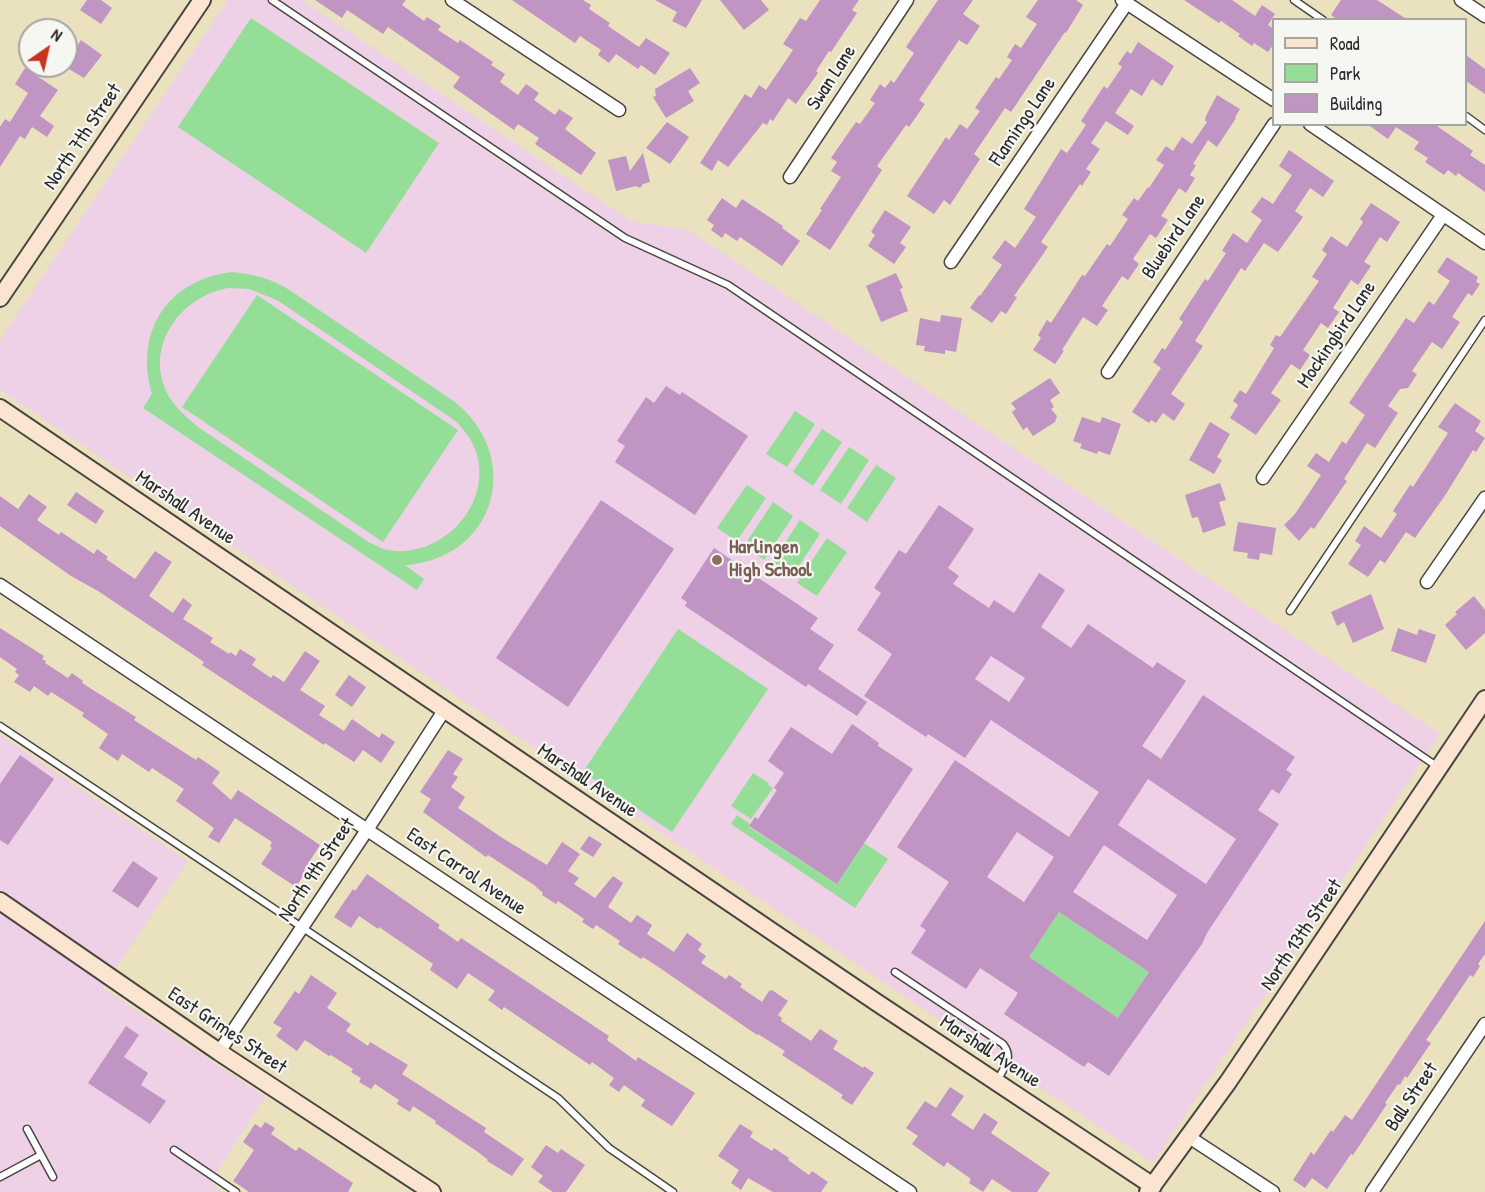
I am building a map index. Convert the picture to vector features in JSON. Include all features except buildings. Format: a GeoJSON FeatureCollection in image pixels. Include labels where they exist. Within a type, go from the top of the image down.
{"type":"FeatureCollection","features":[{"type":"Feature","properties":{"kind":"street","name":"North 7th Street"},"geometry":{"type":"LineString","coordinates":[[0,298],[201,0]]}},
{"type":"Feature","properties":{"kind":"street"},"geometry":{"type":"LineString","coordinates":[[452,0],[619,110]]}},
{"type":"Feature","properties":{"kind":"street","name":"Swan Lane"},"geometry":{"type":"LineString","coordinates":[[790,177],[907,0]]}},
{"type":"Feature","properties":{"kind":"street"},"geometry":{"type":"LineString","coordinates":[[1461,0],[1485,16]]}},
{"type":"Feature","properties":{"kind":"street"},"geometry":{"type":"LineString","coordinates":[[1125,2],[1272,98]]}},
{"type":"Feature","properties":{"kind":"street","name":"Flamingo Lane"},"geometry":{"type":"LineString","coordinates":[[951,262],[1125,2]]}},
{"type":"Feature","properties":{"kind":"street","name":"Bluebird Lane"},"geometry":{"type":"LineString","coordinates":[[1108,372],[1273,126]]}},
{"type":"Feature","properties":{"kind":"street"},"geometry":{"type":"LineString","coordinates":[[1314,126],[1485,243]]}},
{"type":"Feature","properties":{"kind":"street","name":"Mockingbird Lane"},"geometry":{"type":"LineString","coordinates":[[1263,478],[1443,215]]}},
{"type":"Feature","properties":{"kind":"street","name":"Marshall Avenue"},"geometry":{"type":"LineString","coordinates":[[0,408],[876,1002],[997,1081],[1150,1189]]}},
{"type":"Feature","properties":{"kind":"street"},"geometry":{"type":"LineString","coordinates":[[1427,582],[1485,498]]}},
{"type":"Feature","properties":{"kind":"street","name":"East Carrol Avenue"},"geometry":{"type":"LineString","coordinates":[[0,585],[910,1192]]}},
{"type":"Feature","properties":{"kind":"street","name":"North 13th Street"},"geometry":{"type":"LineString","coordinates":[[1150,1189],[1189,1137],[1485,699]]}},
{"type":"Feature","properties":{"kind":"street","name":"North 9th Street"},"geometry":{"type":"LineString","coordinates":[[219,1052],[445,709]]}},
{"type":"Feature","properties":{"kind":"street","name":"East Grimes Street"},"geometry":{"type":"LineString","coordinates":[[0,902],[219,1052],[432,1192]]}},
{"type":"Feature","properties":{"kind":"street","name":"Ball Street"},"geometry":{"type":"LineString","coordinates":[[1372,1192],[1485,1024]]}},
{"type":"Feature","properties":{"kind":"street"},"geometry":{"type":"LineString","coordinates":[[1189,1137],[1273,1192]]}},
{"type":"Feature","properties":{"kind":"lane"},"geometry":{"type":"LineString","coordinates":[[272,0],[625,238],[728,285],[1439,768]]}},
{"type":"Feature","properties":{"kind":"lane"},"geometry":{"type":"LineString","coordinates":[[1294,0],[1320,18]]}},
{"type":"Feature","properties":{"kind":"lane"},"geometry":{"type":"LineString","coordinates":[[1467,117],[1485,130]]}},
{"type":"Feature","properties":{"kind":"lane"},"geometry":{"type":"LineString","coordinates":[[1290,611],[1485,320]]}},
{"type":"Feature","properties":{"kind":"lane"},"geometry":{"type":"LineString","coordinates":[[0,726],[558,1098],[609,1148],[673,1192]]}},
{"type":"Feature","properties":{"kind":"lane"},"geometry":{"type":"LineString","coordinates":[[895,972],[1004,1044],[1009,1057],[997,1081]]}},
{"type":"Feature","properties":{"kind":"lane"},"geometry":{"type":"LineString","coordinates":[[27,1129],[53,1177]]}},
{"type":"Feature","properties":{"kind":"lane"},"geometry":{"type":"LineString","coordinates":[[174,1150],[236,1192]]}},
{"type":"Feature","properties":{"kind":"lane"},"geometry":{"type":"LineString","coordinates":[[0,1177],[41,1155]]}},
{"type":"Feature","properties":{"kind":"shaded area","name":"Harlingen High School"},"geometry":{"type":"Polygon","coordinates":[[[228,0],[302,0],[631,221],[688,230],[1440,734],[1153,1163],[0,390],[0,340],[228,0]]]}},
{"type":"Feature","properties":{"kind":"shaded area"},"geometry":{"type":"Polygon","coordinates":[[[0,735],[188,861],[103,988],[265,1097],[210,1183],[222,1192],[0,1192],[0,735]]]}},
{"type":"Feature","properties":{"kind":"green space"},"geometry":{"type":"Polygon","coordinates":[[[251,18],[439,143],[366,253],[178,127],[251,18]]]}},
{"type":"Feature","properties":{"kind":"green space"},"geometry":{"type":"Polygon","coordinates":[[[232,272],[256,276],[277,283],[455,402],[476,425],[489,450],[493,477],[490,502],[479,526],[461,545],[436,559],[405,565],[424,579],[417,590],[143,408],[152,394],[148,371],[148,350],[152,330],[161,313],[173,298],[209,277],[232,272]],[[228,288],[210,293],[179,315],[169,330],[162,347],[160,364],[163,383],[175,405],[198,427],[370,543],[387,550],[408,551],[427,546],[445,536],[460,523],[471,507],[478,489],[479,469],[475,449],[465,432],[457,422],[277,300],[249,289],[228,288]]]}},
{"type":"Feature","properties":{"kind":"green space"},"geometry":{"type":"Polygon","coordinates":[[[257,295],[458,430],[383,542],[182,407],[257,295]]]}},
{"type":"Feature","properties":{"kind":"green space"},"geometry":{"type":"Polygon","coordinates":[[[795,411],[815,424],[787,467],[766,454],[795,411]]]}},
{"type":"Feature","properties":{"kind":"green space"},"geometry":{"type":"Polygon","coordinates":[[[822,429],[842,442],[813,486],[793,472],[822,429]]]}},
{"type":"Feature","properties":{"kind":"green space"},"geometry":{"type":"Polygon","coordinates":[[[849,447],[869,460],[841,504],[820,490],[849,447]]]}},
{"type":"Feature","properties":{"kind":"green space"},"geometry":{"type":"Polygon","coordinates":[[[876,465],[896,478],[867,522],[847,508],[876,465]]]}},
{"type":"Feature","properties":{"kind":"green space"},"geometry":{"type":"Polygon","coordinates":[[[747,485],[766,498],[737,541],[717,528],[747,485]]]}},
{"type":"Feature","properties":{"kind":"green space"},"geometry":{"type":"Polygon","coordinates":[[[773,502],[793,516],[764,560],[744,546],[773,502]]]}},
{"type":"Feature","properties":{"kind":"green space"},"geometry":{"type":"Polygon","coordinates":[[[800,520],[820,534],[791,578],[771,564],[800,520]]]}},
{"type":"Feature","properties":{"kind":"green space"},"geometry":{"type":"Polygon","coordinates":[[[827,538],[847,552],[817,596],[797,583],[827,538]]]}},
{"type":"Feature","properties":{"kind":"green space"},"geometry":{"type":"Polygon","coordinates":[[[678,629],[768,689],[672,832],[583,772],[678,629]]]}},
{"type":"Feature","properties":{"kind":"green space"},"geometry":{"type":"Polygon","coordinates":[[[753,773],[773,788],[751,819],[731,806],[753,773]]]}},
{"type":"Feature","properties":{"kind":"green space"},"geometry":{"type":"Polygon","coordinates":[[[737,815],[750,824],[749,827],[837,884],[864,843],[888,859],[855,908],[731,824],[737,815]]]}},
{"type":"Feature","properties":{"kind":"green space"},"geometry":{"type":"Polygon","coordinates":[[[1059,912],[1149,972],[1118,1018],[1011,945],[1021,930],[1039,942],[1059,912]]]}},
{"type":"Feature","properties":{"kind":"place","name":"Harlingen High School"},"geometry":{"type":"Point","coordinates":[717,560]}}]}
